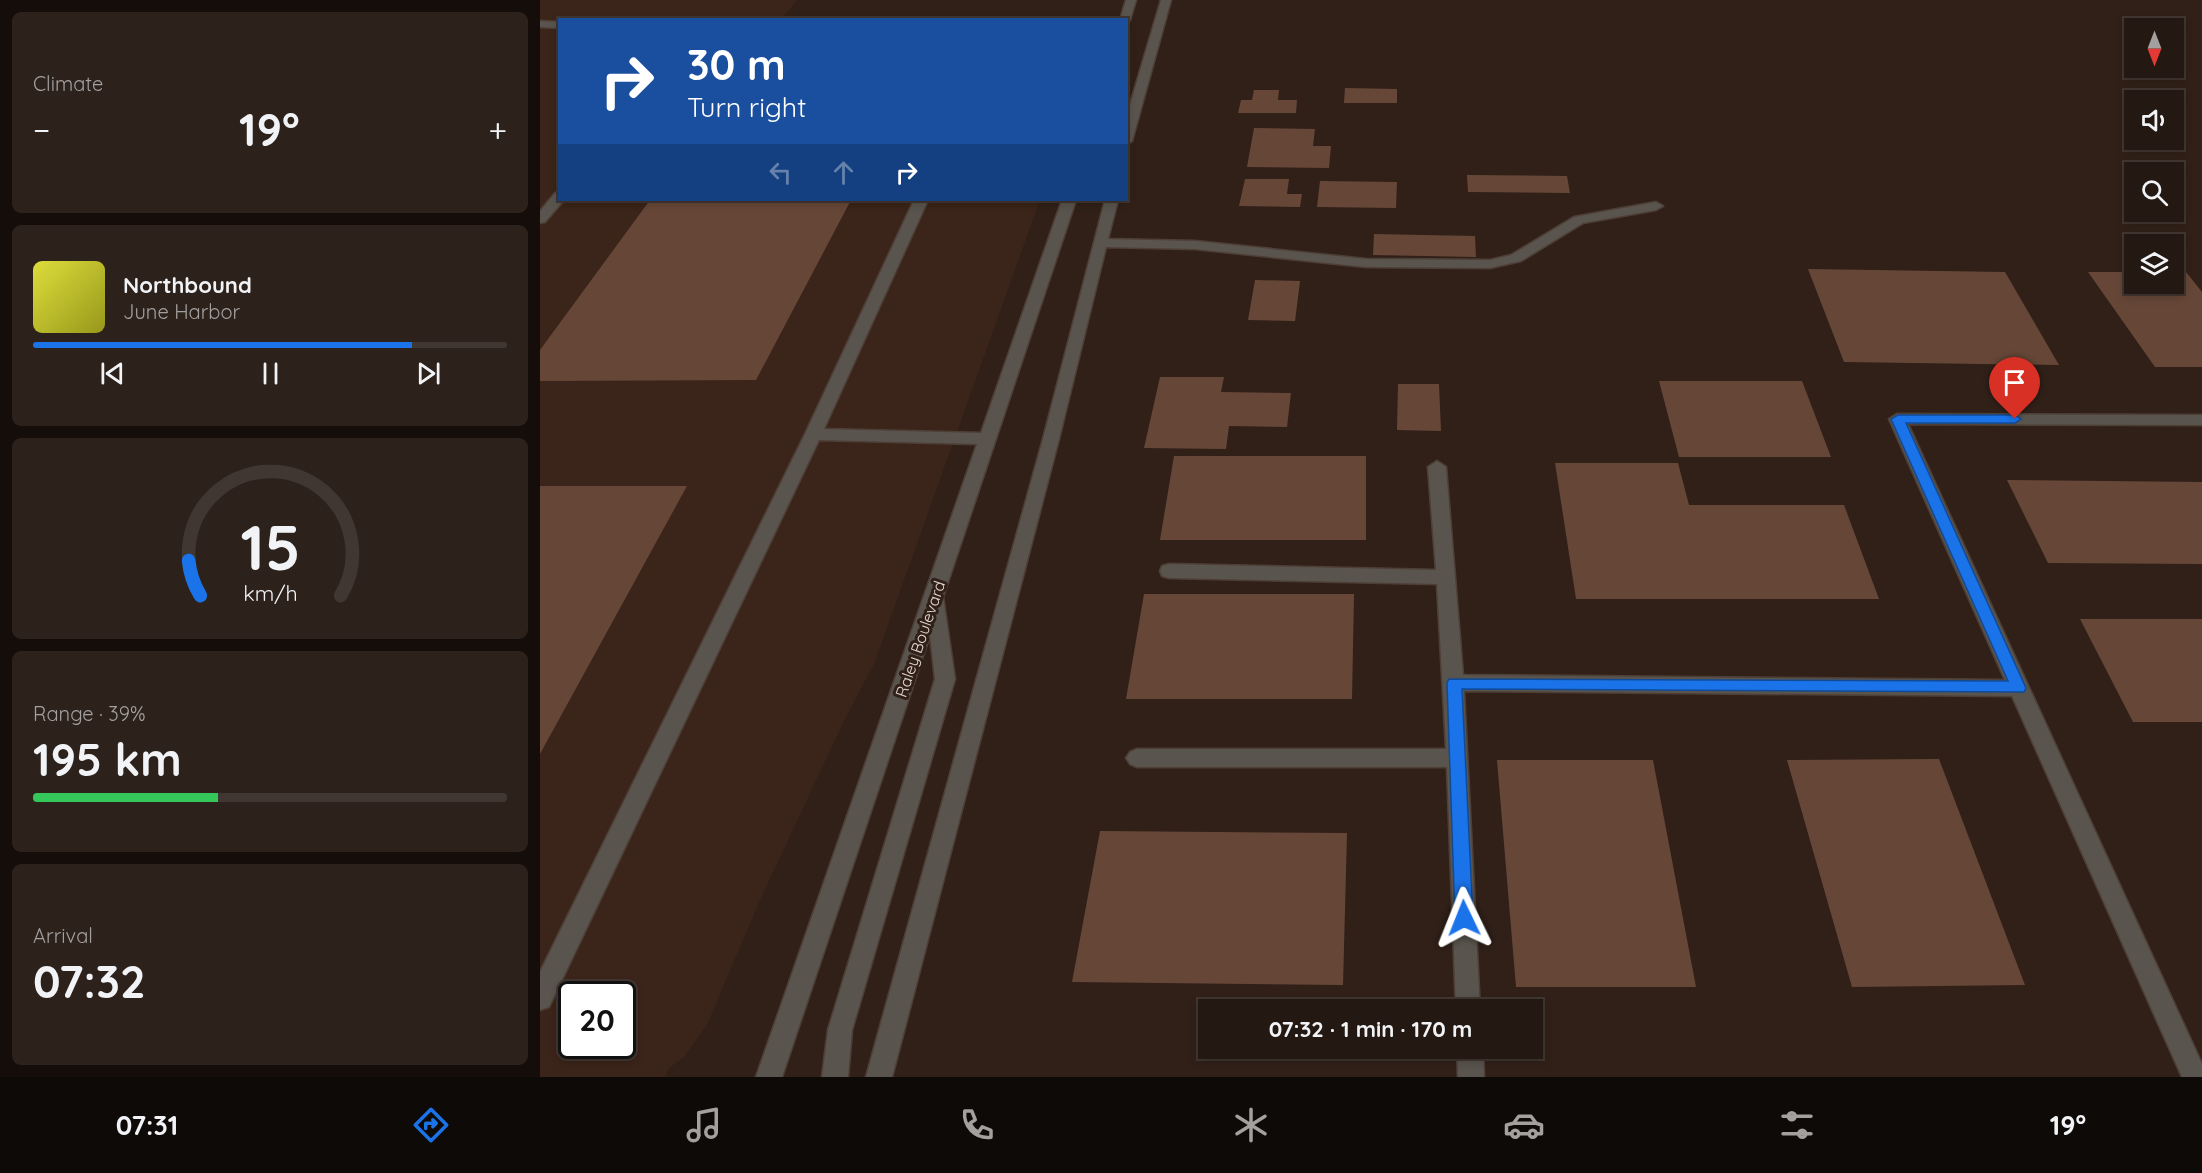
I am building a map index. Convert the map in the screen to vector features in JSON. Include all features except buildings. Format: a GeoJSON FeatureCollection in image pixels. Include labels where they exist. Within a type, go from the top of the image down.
{"type":"FeatureCollection","features":[{"type":"Feature","properties":{"kind":"street"},"geometry":{"type":"LineString","coordinates":[[1126,18],[1131,0]]}},
{"type":"Feature","properties":{"kind":"street"},"geometry":{"type":"LineString","coordinates":[[1128,134],[1166,0]]}},
{"type":"Feature","properties":{"kind":"street"},"geometry":{"type":"LineString","coordinates":[[540,24],[558,25]]}},
{"type":"Feature","properties":{"kind":"street"},"geometry":{"type":"LineString","coordinates":[[540,219],[558,198]]}},
{"type":"Feature","properties":{"kind":"street"},"geometry":{"type":"LineString","coordinates":[[540,998],[813,434],[921,201]]}},
{"type":"Feature","properties":{"kind":"street","name":"Raley Boulevard"},"geometry":{"type":"LineString","coordinates":[[769,1077],[1069,201]]}},
{"type":"Feature","properties":{"kind":"street"},"geometry":{"type":"LineString","coordinates":[[879,1077],[1051,439],[1111,201]]}},
{"type":"Feature","properties":{"kind":"street"},"geometry":{"type":"LineString","coordinates":[[1100,243],[1195,245],[1366,263],[1490,264],[1516,258],[1579,220],[1656,206]]}},
{"type":"Feature","properties":{"kind":"street"},"geometry":{"type":"LineString","coordinates":[[2194,1077],[1898,419],[2202,420]]}},
{"type":"Feature","properties":{"kind":"street"},"geometry":{"type":"LineString","coordinates":[[813,434],[989,439]]}},
{"type":"Feature","properties":{"kind":"street"},"geometry":{"type":"LineString","coordinates":[[1437,467],[1454,683],[1468,999]]}},
{"type":"Feature","properties":{"kind":"street"},"geometry":{"type":"LineString","coordinates":[[1169,571],[1445,577]]}},
{"type":"Feature","properties":{"kind":"street"},"geometry":{"type":"LineString","coordinates":[[835,1077],[840,1030],[945,679],[935,596]]}},
{"type":"Feature","properties":{"kind":"street"},"geometry":{"type":"LineString","coordinates":[[1454,683],[2019,688]]}},
{"type":"Feature","properties":{"kind":"street"},"geometry":{"type":"LineString","coordinates":[[1137,758],[1457,758]]}},
{"type":"Feature","properties":{"kind":"street"},"geometry":{"type":"LineString","coordinates":[[1470,1059],[1471,1077]]}},
{"type":"Feature","properties":{"kind":"shaded area"},"geometry":{"type":"Polygon","coordinates":[[[540,0],[797,0],[783,18],[558,18],[558,201],[1040,201],[874,664],[845,719],[760,900],[707,1025],[684,1057],[668,1069],[666,1077],[540,1077],[540,0]]]}},
{"type":"Feature","properties":{"kind":"route"},"geometry":{"type":"LineString","coordinates":[[1464,918],[1454,683],[2019,688],[1898,419],[2015,419]]}}]}
